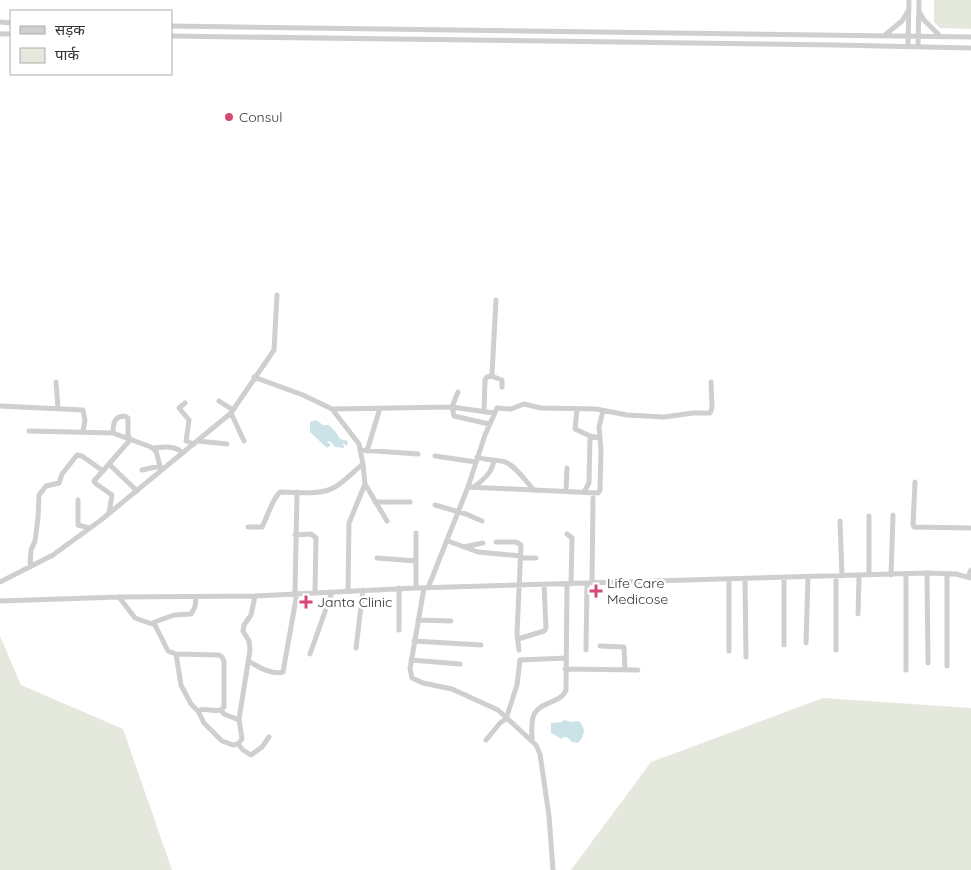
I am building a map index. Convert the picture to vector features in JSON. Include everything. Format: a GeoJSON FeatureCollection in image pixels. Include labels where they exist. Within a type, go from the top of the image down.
{"type":"FeatureCollection","features":[{"type":"Feature","properties":{"kind":"street"},"geometry":{"type":"LineString","coordinates":[[908,46],[909,0]]}},
{"type":"Feature","properties":{"kind":"street"},"geometry":{"type":"LineString","coordinates":[[918,47],[919,0]]}},
{"type":"Feature","properties":{"kind":"street"},"geometry":{"type":"LineString","coordinates":[[884,35],[902,21],[908,10]]}},
{"type":"Feature","properties":{"kind":"street"},"geometry":{"type":"LineString","coordinates":[[919,10],[924,20],[940,36]]}},
{"type":"Feature","properties":{"kind":"street"},"geometry":{"type":"LineString","coordinates":[[172,26],[971,37]]}},
{"type":"Feature","properties":{"kind":"street"},"geometry":{"type":"LineString","coordinates":[[775,34],[775,44]]}},
{"type":"Feature","properties":{"kind":"street"},"geometry":{"type":"LineString","coordinates":[[172,36],[971,48]]}},
{"type":"Feature","properties":{"kind":"street"},"geometry":{"type":"LineString","coordinates":[[0,582],[53,555],[109,514],[137,491],[160,468],[183,453],[232,411],[274,350],[277,295]]}},
{"type":"Feature","properties":{"kind":"street"},"geometry":{"type":"LineString","coordinates":[[491,376],[496,300]]}},
{"type":"Feature","properties":{"kind":"street"},"geometry":{"type":"LineString","coordinates":[[484,412],[485,380],[487,377],[491,376],[502,380],[502,387]]}},
{"type":"Feature","properties":{"kind":"street"},"geometry":{"type":"LineString","coordinates":[[254,377],[303,395],[332,409],[364,451]]}},
{"type":"Feature","properties":{"kind":"street"},"geometry":{"type":"LineString","coordinates":[[56,382],[58,408]]}},
{"type":"Feature","properties":{"kind":"street"},"geometry":{"type":"LineString","coordinates":[[553,870],[549,816],[538,749],[498,710],[452,689],[414,680],[410,675],[418,620],[426,588],[471,487],[477,459],[498,407],[510,409],[524,404],[541,408],[596,409],[627,415],[664,418],[693,412],[710,413],[712,408],[711,382]]}},
{"type":"Feature","properties":{"kind":"street"},"geometry":{"type":"LineString","coordinates":[[458,392],[452,407],[454,416],[490,424]]}},
{"type":"Feature","properties":{"kind":"street"},"geometry":{"type":"LineString","coordinates":[[219,401],[232,411],[244,441]]}},
{"type":"Feature","properties":{"kind":"street"},"geometry":{"type":"LineString","coordinates":[[185,403],[179,408],[189,420],[186,441],[227,444]]}},
{"type":"Feature","properties":{"kind":"street"},"geometry":{"type":"LineString","coordinates":[[0,406],[84,410],[84,432]]}},
{"type":"Feature","properties":{"kind":"street"},"geometry":{"type":"LineString","coordinates":[[332,409],[452,407],[494,413]]}},
{"type":"Feature","properties":{"kind":"street"},"geometry":{"type":"LineString","coordinates":[[380,408],[364,451],[363,464],[365,484],[387,521]]}},
{"type":"Feature","properties":{"kind":"street"},"geometry":{"type":"LineString","coordinates":[[577,409],[575,429],[590,436],[600,438]]}},
{"type":"Feature","properties":{"kind":"street"},"geometry":{"type":"LineString","coordinates":[[471,487],[598,493],[600,490],[600,424],[603,411]]}},
{"type":"Feature","properties":{"kind":"street"},"geometry":{"type":"LineString","coordinates":[[113,433],[114,422],[117,418],[125,416],[128,418],[128,435],[130,440]]}},
{"type":"Feature","properties":{"kind":"street"},"geometry":{"type":"LineString","coordinates":[[29,431],[113,433],[153,448],[178,448],[183,453]]}},
{"type":"Feature","properties":{"kind":"street"},"geometry":{"type":"LineString","coordinates":[[584,492],[589,482],[590,436]]}},
{"type":"Feature","properties":{"kind":"street"},"geometry":{"type":"LineString","coordinates":[[109,514],[112,495],[94,481],[130,440]]}},
{"type":"Feature","properties":{"kind":"street"},"geometry":{"type":"LineString","coordinates":[[153,448],[156,451],[160,468]]}},
{"type":"Feature","properties":{"kind":"street"},"geometry":{"type":"LineString","coordinates":[[364,451],[418,454]]}},
{"type":"Feature","properties":{"kind":"street"},"geometry":{"type":"LineString","coordinates":[[30,566],[31,550],[35,541],[38,518],[39,495],[44,487],[58,483],[62,474],[77,455],[82,456],[103,471]]}},
{"type":"Feature","properties":{"kind":"street"},"geometry":{"type":"LineString","coordinates":[[435,456],[506,462],[534,490]]}},
{"type":"Feature","properties":{"kind":"street"},"geometry":{"type":"LineString","coordinates":[[471,487],[487,477],[494,461]]}},
{"type":"Feature","properties":{"kind":"street"},"geometry":{"type":"LineString","coordinates":[[109,464],[137,491]]}},
{"type":"Feature","properties":{"kind":"street"},"geometry":{"type":"LineString","coordinates":[[248,527],[262,527],[274,500],[280,492],[309,493],[330,489],[363,464]]}},
{"type":"Feature","properties":{"kind":"street"},"geometry":{"type":"LineString","coordinates":[[142,470],[160,468]]}},
{"type":"Feature","properties":{"kind":"street"},"geometry":{"type":"LineString","coordinates":[[566,491],[567,468]]}},
{"type":"Feature","properties":{"kind":"street"},"geometry":{"type":"LineString","coordinates":[[916,482],[914,527],[971,528]]}},
{"type":"Feature","properties":{"kind":"street"},"geometry":{"type":"LineString","coordinates":[[348,591],[349,523],[365,484]]}},
{"type":"Feature","properties":{"kind":"street"},"geometry":{"type":"LineString","coordinates":[[249,661],[272,672],[284,672],[296,593],[297,492]]}},
{"type":"Feature","properties":{"kind":"street"},"geometry":{"type":"LineString","coordinates":[[586,650],[593,498]]}},
{"type":"Feature","properties":{"kind":"street"},"geometry":{"type":"LineString","coordinates":[[78,500],[77,522],[80,526],[90,528]]}},
{"type":"Feature","properties":{"kind":"street"},"geometry":{"type":"LineString","coordinates":[[375,502],[410,502]]}},
{"type":"Feature","properties":{"kind":"street"},"geometry":{"type":"LineString","coordinates":[[435,506],[459,512],[482,521]]}},
{"type":"Feature","properties":{"kind":"street"},"geometry":{"type":"LineString","coordinates":[[891,575],[893,515]]}},
{"type":"Feature","properties":{"kind":"street"},"geometry":{"type":"LineString","coordinates":[[869,516],[869,575]]}},
{"type":"Feature","properties":{"kind":"street"},"geometry":{"type":"LineString","coordinates":[[836,650],[840,520]]}},
{"type":"Feature","properties":{"kind":"street"},"geometry":{"type":"LineString","coordinates":[[416,533],[416,588]]}},
{"type":"Feature","properties":{"kind":"street"},"geometry":{"type":"LineString","coordinates":[[296,534],[311,534],[316,538],[315,592]]}},
{"type":"Feature","properties":{"kind":"street"},"geometry":{"type":"LineString","coordinates":[[532,742],[533,719],[537,711],[565,693],[572,538],[567,534]]}},
{"type":"Feature","properties":{"kind":"street"},"geometry":{"type":"LineString","coordinates":[[448,541],[478,552],[536,558]]}},
{"type":"Feature","properties":{"kind":"street"},"geometry":{"type":"LineString","coordinates":[[463,547],[483,542]]}},
{"type":"Feature","properties":{"kind":"street"},"geometry":{"type":"LineString","coordinates":[[496,542],[519,542],[522,546],[519,650]]}},
{"type":"Feature","properties":{"kind":"street"},"geometry":{"type":"LineString","coordinates":[[376,558],[416,561]]}},
{"type":"Feature","properties":{"kind":"street"},"geometry":{"type":"LineString","coordinates":[[0,601],[255,596],[399,588],[927,573],[970,577],[971,570]]}},
{"type":"Feature","properties":{"kind":"street"},"geometry":{"type":"LineString","coordinates":[[927,573],[928,663]]}},
{"type":"Feature","properties":{"kind":"street"},"geometry":{"type":"LineString","coordinates":[[906,574],[906,670]]}},
{"type":"Feature","properties":{"kind":"street"},"geometry":{"type":"LineString","coordinates":[[947,574],[947,666]]}},
{"type":"Feature","properties":{"kind":"street"},"geometry":{"type":"LineString","coordinates":[[858,614],[859,576]]}},
{"type":"Feature","properties":{"kind":"street"},"geometry":{"type":"LineString","coordinates":[[806,643],[808,577]]}},
{"type":"Feature","properties":{"kind":"street"},"geometry":{"type":"LineString","coordinates":[[784,578],[784,645]]}},
{"type":"Feature","properties":{"kind":"street"},"geometry":{"type":"LineString","coordinates":[[745,579],[746,657]]}},
{"type":"Feature","properties":{"kind":"street"},"geometry":{"type":"LineString","coordinates":[[729,580],[729,651]]}},
{"type":"Feature","properties":{"kind":"street"},"geometry":{"type":"LineString","coordinates":[[518,640],[544,632],[546,628],[544,585]]}},
{"type":"Feature","properties":{"kind":"street"},"geometry":{"type":"LineString","coordinates":[[399,588],[399,630]]}},
{"type":"Feature","properties":{"kind":"street"},"geometry":{"type":"LineString","coordinates":[[356,648],[364,590]]}},
{"type":"Feature","properties":{"kind":"street"},"geometry":{"type":"LineString","coordinates":[[310,654],[332,592]]}},
{"type":"Feature","properties":{"kind":"street"},"geometry":{"type":"LineString","coordinates":[[176,654],[181,685],[204,723],[222,740],[233,745],[238,744],[242,739],[239,720],[250,645],[243,628],[251,615],[255,596]]}},
{"type":"Feature","properties":{"kind":"street"},"geometry":{"type":"LineString","coordinates":[[152,623],[174,615],[191,614],[195,607],[196,597]]}},
{"type":"Feature","properties":{"kind":"street"},"geometry":{"type":"LineString","coordinates":[[119,598],[135,618],[152,623],[158,628],[168,651],[176,654],[219,655],[222,657],[224,661],[224,707],[221,710]]}},
{"type":"Feature","properties":{"kind":"street"},"geometry":{"type":"LineString","coordinates":[[418,620],[451,621]]}},
{"type":"Feature","properties":{"kind":"street"},"geometry":{"type":"LineString","coordinates":[[414,642],[480,645]]}},
{"type":"Feature","properties":{"kind":"street"},"geometry":{"type":"LineString","coordinates":[[600,646],[631,648]]}},
{"type":"Feature","properties":{"kind":"street"},"geometry":{"type":"LineString","coordinates":[[624,647],[625,670]]}},
{"type":"Feature","properties":{"kind":"street"},"geometry":{"type":"LineString","coordinates":[[486,740],[500,723],[506,719],[517,685],[520,660],[566,658]]}},
{"type":"Feature","properties":{"kind":"street"},"geometry":{"type":"LineString","coordinates":[[411,660],[460,664]]}},
{"type":"Feature","properties":{"kind":"street"},"geometry":{"type":"LineString","coordinates":[[565,669],[638,670]]}},
{"type":"Feature","properties":{"kind":"street"},"geometry":{"type":"LineString","coordinates":[[198,711],[202,709],[221,710]]}},
{"type":"Feature","properties":{"kind":"street"},"geometry":{"type":"LineString","coordinates":[[221,710],[224,714],[239,720]]}},
{"type":"Feature","properties":{"kind":"street"},"geometry":{"type":"LineString","coordinates":[[238,744],[251,755],[262,747],[269,737]]}},
{"type":"Feature","properties":{"kind":"green space"},"geometry":{"type":"Polygon","coordinates":[[[934,0],[971,0],[971,29],[940,28],[934,22],[934,0]]]}},
{"type":"Feature","properties":{"kind":"green space"},"geometry":{"type":"Polygon","coordinates":[[[0,636],[21,685],[123,729],[172,870],[0,870],[0,636]]]}},
{"type":"Feature","properties":{"kind":"green space"},"geometry":{"type":"Polygon","coordinates":[[[823,698],[971,708],[971,870],[571,870],[651,762],[823,698]]]}},
{"type":"Feature","properties":{"kind":"water"},"geometry":{"type":"Polygon","coordinates":[[[316,420],[323,425],[329,425],[340,439],[348,441],[347,446],[343,443],[344,448],[335,447],[330,441],[327,442],[331,445],[327,448],[310,432],[310,422],[316,420]]]}},
{"type":"Feature","properties":{"kind":"water"},"geometry":{"type":"Polygon","coordinates":[[[564,720],[579,721],[583,727],[584,732],[578,743],[572,742],[567,737],[562,739],[551,733],[551,723],[564,720]]]}},
{"type":"Feature","properties":{"kind":"place","name":"Consul"},"geometry":{"type":"Point","coordinates":[229,117]}},
{"type":"Feature","properties":{"kind":"place","name":"Life Care Medicose"},"geometry":{"type":"Point","coordinates":[596,591]}},
{"type":"Feature","properties":{"kind":"place","name":"Janta Clinic"},"geometry":{"type":"Point","coordinates":[306,602]}}]}
